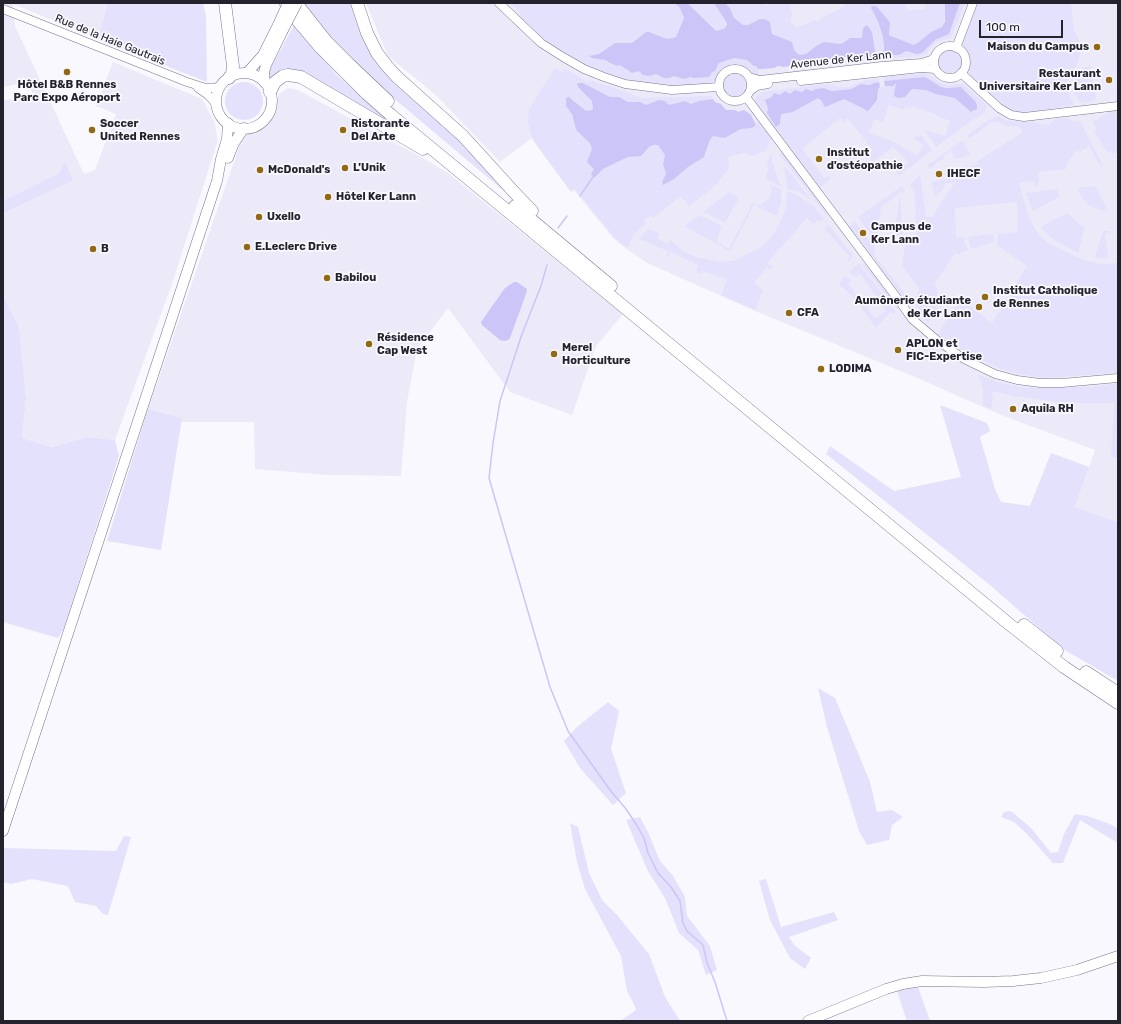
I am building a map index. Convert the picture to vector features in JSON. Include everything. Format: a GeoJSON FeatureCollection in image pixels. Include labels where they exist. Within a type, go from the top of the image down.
{"type":"FeatureCollection","features":[{"type":"Feature","properties":{"kind":"highway"},"geometry":{"type":"LineString","coordinates":[[225,3],[233,66],[232,74],[225,82]]}},
{"type":"Feature","properties":{"kind":"highway"},"geometry":{"type":"LineString","coordinates":[[287,3],[298,21],[320,47],[367,94],[1032,642],[1064,667],[1118,703]]}},
{"type":"Feature","properties":{"kind":"highway"},"geometry":{"type":"LineString","coordinates":[[296,3],[326,40],[384,98],[1043,640],[1071,662],[1118,693]]}},
{"type":"Feature","properties":{"kind":"highway"},"geometry":{"type":"LineString","coordinates":[[357,3],[363,24],[377,54],[397,77],[463,136],[530,210],[614,287]]}},
{"type":"Feature","properties":{"kind":"highway"},"geometry":{"type":"LineString","coordinates":[[268,88],[278,79],[288,75],[295,75],[399,134],[437,159],[499,210],[594,282]]}},
{"type":"Feature","properties":{"kind":"main road"},"geometry":{"type":"LineString","coordinates":[[268,88],[257,76],[247,73],[236,74],[225,82],[218,93],[217,104],[222,117],[228,123],[237,128],[244,128],[256,126],[266,118],[270,111],[272,104],[268,88],[264,72],[280,29],[287,3]]}},
{"type":"Feature","properties":{"kind":"main road"},"geometry":{"type":"LineString","coordinates":[[247,73],[254,67],[263,55],[296,3]]}},
{"type":"Feature","properties":{"kind":"main road"},"geometry":{"type":"LineString","coordinates":[[3,831],[217,181],[221,159],[228,139],[228,123]]}},
{"type":"Feature","properties":{"kind":"main road"},"geometry":{"type":"LineString","coordinates":[[217,181],[234,144],[244,128]]}},
{"type":"Feature","properties":{"kind":"main road"},"geometry":{"type":"LineString","coordinates":[[808,1021],[886,989],[903,984],[922,981],[1013,982],[1041,978],[1077,970],[1118,956]]}},
{"type":"Feature","properties":{"kind":"street"},"geometry":{"type":"LineString","coordinates":[[499,3],[541,42],[574,64],[604,78],[625,84],[672,90],[719,87]]}},
{"type":"Feature","properties":{"kind":"street"},"geometry":{"type":"LineString","coordinates":[[956,48],[973,3]]}},
{"type":"Feature","properties":{"kind":"street","name":"Rue de la Haie Gautrais"},"geometry":{"type":"LineString","coordinates":[[3,9],[187,82],[206,88],[215,88],[225,82]]}},
{"type":"Feature","properties":{"kind":"street"},"geometry":{"type":"LineString","coordinates":[[949,46],[956,48],[962,52],[965,59],[965,67],[955,78],[947,78],[940,75],[935,69],[935,57],[943,48],[949,46]]}},
{"type":"Feature","properties":{"kind":"street","name":"Avenue de Ker Lann"},"geometry":{"type":"LineString","coordinates":[[749,77],[760,80],[869,67],[921,63],[935,57]]}},
{"type":"Feature","properties":{"kind":"street","name":"Avenue de Ker Lann"},"geometry":{"type":"LineString","coordinates":[[748,94],[757,86],[766,84],[921,68],[935,69]]}},
{"type":"Feature","properties":{"kind":"street"},"geometry":{"type":"LineString","coordinates":[[730,70],[741,70],[749,77],[751,84],[748,94],[738,101],[729,100],[723,95],[719,87],[722,76],[730,70]]}},
{"type":"Feature","properties":{"kind":"street"},"geometry":{"type":"LineString","coordinates":[[961,73],[999,108],[1011,116],[1024,117],[1118,106]]}},
{"type":"Feature","properties":{"kind":"street","name":"Rue de la Haie Gautrais"},"geometry":{"type":"LineString","coordinates":[[187,82],[208,95],[217,104]]}},
{"type":"Feature","properties":{"kind":"street"},"geometry":{"type":"LineString","coordinates":[[748,94],[912,319],[938,341],[964,359],[995,374],[1017,380],[1040,383],[1062,383],[1118,378]]}},
{"type":"Feature","properties":{"kind":"shaded area","name":"B"},"geometry":{"type":"Polygon","coordinates":[[[3,3],[108,3],[98,39],[13,4],[15,26],[84,174],[95,170],[116,114],[96,106],[113,62],[202,99],[214,121],[218,140],[172,284],[115,440],[87,437],[52,447],[22,438],[26,399],[19,326],[3,296],[3,100],[27,98],[38,102],[23,76],[19,84],[3,87],[3,3]]]}},
{"type":"Feature","properties":{"kind":"shaded area"},"geometry":{"type":"Polygon","coordinates":[[[108,3],[203,3],[206,16],[207,82],[98,39],[108,3]]]}},
{"type":"Feature","properties":{"kind":"shaded area"},"geometry":{"type":"Polygon","coordinates":[[[304,3],[352,3],[358,25],[367,46],[446,124],[511,197],[385,91],[330,37],[304,5],[304,3]]]}},
{"type":"Feature","properties":{"kind":"shaded area","name":"Campus de Ker Lann"},"geometry":{"type":"Polygon","coordinates":[[[366,3],[1118,3],[1118,522],[1075,507],[1095,450],[1001,415],[922,380],[753,310],[647,263],[613,238],[573,189],[555,170],[532,138],[500,162],[437,96],[388,56],[366,3]]]}},
{"type":"Feature","properties":{"kind":"shaded area"},"geometry":{"type":"Polygon","coordinates":[[[512,3],[675,3],[680,8],[684,18],[676,37],[668,39],[646,32],[632,43],[615,43],[599,54],[595,55],[617,66],[620,64],[632,73],[639,71],[650,76],[656,74],[658,76],[673,76],[676,78],[709,77],[721,62],[734,58],[745,59],[758,69],[759,78],[753,76],[741,67],[734,67],[724,71],[713,85],[672,87],[627,82],[597,72],[547,44],[519,20],[521,15],[512,3]]]}},
{"type":"Feature","properties":{"kind":"shaded area"},"geometry":{"type":"Polygon","coordinates":[[[675,3],[687,3],[716,31],[724,29],[727,23],[714,3],[725,3],[730,8],[734,18],[743,25],[748,25],[760,19],[765,19],[770,22],[772,34],[792,42],[794,50],[799,55],[806,54],[824,42],[840,44],[850,38],[862,38],[863,28],[867,25],[872,32],[877,57],[866,57],[859,59],[839,57],[813,65],[809,63],[805,65],[799,64],[792,67],[778,66],[763,69],[758,69],[747,60],[734,58],[719,63],[715,71],[712,72],[709,77],[691,77],[684,79],[673,76],[670,78],[664,78],[656,74],[650,76],[643,75],[639,71],[632,73],[620,65],[617,66],[605,60],[592,58],[589,56],[599,54],[615,43],[632,43],[646,32],[668,39],[676,37],[684,18],[680,8],[675,3]]]}},
{"type":"Feature","properties":{"kind":"shaded area"},"geometry":{"type":"Polygon","coordinates":[[[687,3],[714,3],[727,23],[726,28],[716,31],[687,3]]]}},
{"type":"Feature","properties":{"kind":"shaded area"},"geometry":{"type":"Polygon","coordinates":[[[725,3],[764,3],[767,6],[772,3],[798,3],[790,6],[793,15],[790,18],[791,22],[798,27],[815,20],[820,20],[820,18],[841,9],[846,3],[906,3],[906,10],[925,9],[925,3],[945,3],[945,15],[944,24],[942,27],[931,32],[914,45],[889,35],[890,23],[876,6],[871,8],[878,21],[883,37],[883,52],[875,52],[872,32],[867,25],[863,28],[862,38],[850,38],[840,44],[824,42],[806,54],[799,55],[794,50],[792,42],[772,34],[770,22],[765,19],[760,19],[748,25],[743,25],[734,18],[730,8],[725,3]]]}},
{"type":"Feature","properties":{"kind":"shaded area"},"geometry":{"type":"Polygon","coordinates":[[[945,3],[960,3],[949,34],[935,40],[922,53],[916,54],[906,51],[899,55],[882,57],[881,52],[884,49],[883,37],[878,21],[871,8],[872,6],[876,6],[890,23],[889,35],[914,45],[931,32],[942,27],[945,22],[945,3]]]}},
{"type":"Feature","properties":{"kind":"shaded area"},"geometry":{"type":"Polygon","coordinates":[[[960,3],[965,3],[951,38],[936,42],[925,55],[882,60],[882,57],[898,55],[906,51],[913,54],[924,52],[935,40],[949,34],[960,3]]]}},
{"type":"Feature","properties":{"kind":"shaded area"},"geometry":{"type":"Polygon","coordinates":[[[977,3],[1071,3],[1074,31],[1081,48],[1078,63],[1065,84],[1073,105],[1018,114],[1013,113],[972,79],[969,74],[968,58],[961,41],[974,7],[977,3]]]}},
{"type":"Feature","properties":{"kind":"shaded area"},"geometry":{"type":"Polygon","coordinates":[[[294,25],[338,76],[415,141],[304,76],[269,86],[269,71],[294,25]]]}},
{"type":"Feature","properties":{"kind":"shaded area"},"geometry":{"type":"Polygon","coordinates":[[[949,49],[958,53],[962,62],[958,71],[949,75],[940,71],[936,62],[940,53],[949,49]]]}},
{"type":"Feature","properties":{"kind":"shaded area"},"geometry":{"type":"Polygon","coordinates":[[[1091,66],[1096,98],[1094,101],[1080,103],[1071,87],[1083,68],[1091,66]]]}},
{"type":"Feature","properties":{"kind":"shaded area"},"geometry":{"type":"Polygon","coordinates":[[[555,68],[562,72],[565,69],[588,82],[589,80],[641,98],[712,96],[713,99],[691,104],[685,101],[669,105],[665,101],[655,101],[645,105],[640,102],[628,102],[619,97],[610,97],[583,83],[594,104],[592,110],[586,111],[572,98],[567,108],[572,114],[574,127],[590,143],[592,149],[588,161],[594,169],[591,174],[594,177],[603,169],[628,157],[634,157],[653,145],[658,145],[665,154],[663,164],[666,174],[663,180],[674,179],[706,155],[711,138],[715,136],[725,138],[729,137],[741,129],[752,128],[759,121],[772,138],[766,150],[753,156],[744,153],[728,157],[729,169],[716,185],[689,206],[681,196],[653,218],[651,215],[644,220],[646,224],[635,233],[627,248],[615,238],[575,189],[571,192],[535,143],[530,133],[528,120],[529,109],[555,68]]]}},
{"type":"Feature","properties":{"kind":"shaded area"},"geometry":{"type":"Polygon","coordinates":[[[736,72],[745,76],[749,85],[745,94],[736,98],[727,94],[723,85],[727,76],[736,72]]]}},
{"type":"Feature","properties":{"kind":"shaded area"},"geometry":{"type":"Polygon","coordinates":[[[925,73],[940,83],[947,85],[963,84],[985,103],[985,111],[983,114],[936,147],[924,130],[945,136],[950,121],[911,106],[910,109],[905,107],[904,110],[889,105],[883,122],[874,119],[869,133],[892,141],[917,156],[924,145],[913,138],[921,135],[932,150],[899,176],[896,172],[908,163],[902,155],[893,147],[873,162],[868,155],[873,150],[848,118],[844,122],[840,118],[802,149],[825,179],[829,176],[831,179],[820,187],[769,123],[755,99],[761,92],[827,84],[848,87],[866,80],[879,79],[879,82],[870,85],[864,84],[851,89],[831,91],[824,88],[815,89],[813,91],[809,89],[802,92],[797,90],[790,94],[785,91],[780,95],[775,93],[768,104],[768,110],[781,122],[781,114],[794,112],[818,98],[829,107],[844,99],[868,111],[879,87],[897,84],[895,97],[898,98],[905,97],[912,89],[926,90],[935,94],[955,98],[973,112],[977,109],[975,101],[963,88],[941,87],[924,77],[884,81],[885,77],[925,73]]]}},
{"type":"Feature","properties":{"kind":"shaded area"},"geometry":{"type":"Polygon","coordinates":[[[924,77],[941,87],[961,87],[975,101],[977,109],[971,112],[955,98],[935,94],[926,90],[912,89],[905,97],[898,98],[894,96],[896,84],[894,84],[894,86],[885,86],[884,81],[924,77]]]}},
{"type":"Feature","properties":{"kind":"shaded area"},"geometry":{"type":"Polygon","coordinates":[[[244,82],[257,88],[263,101],[257,114],[244,120],[231,114],[225,101],[231,88],[244,82]]]}},
{"type":"Feature","properties":{"kind":"shaded area"},"geometry":{"type":"Polygon","coordinates":[[[879,82],[880,87],[878,89],[877,100],[868,111],[844,99],[826,107],[818,98],[793,112],[781,114],[780,124],[776,127],[767,113],[768,108],[765,100],[772,97],[774,93],[780,95],[785,91],[790,94],[795,90],[802,92],[806,89],[813,91],[815,89],[824,88],[831,91],[843,90],[851,89],[861,84],[870,85],[879,82]]]}},
{"type":"Feature","properties":{"kind":"shaded area"},"geometry":{"type":"Polygon","coordinates":[[[577,83],[583,83],[610,97],[619,97],[628,102],[640,102],[646,105],[659,100],[665,101],[669,105],[685,101],[691,104],[713,99],[715,102],[721,104],[726,110],[735,110],[738,112],[744,110],[751,115],[756,125],[752,128],[741,129],[725,138],[713,136],[704,157],[688,167],[674,179],[663,185],[662,182],[666,174],[663,164],[665,155],[658,145],[649,147],[641,156],[628,157],[603,169],[594,178],[591,174],[594,169],[587,162],[592,149],[590,143],[576,130],[572,114],[566,106],[566,98],[569,97],[586,111],[592,110],[593,108],[592,101],[578,87],[577,83]]]}},
{"type":"Feature","properties":{"kind":"shaded area"},"geometry":{"type":"Polygon","coordinates":[[[288,88],[298,90],[448,173],[623,314],[596,346],[572,415],[510,392],[448,308],[417,349],[407,402],[401,476],[328,475],[255,469],[254,422],[182,422],[182,418],[148,409],[243,136],[257,131],[269,124],[279,94],[288,88]]]}},
{"type":"Feature","properties":{"kind":"shaded area"},"geometry":{"type":"Polygon","coordinates":[[[1111,111],[1118,111],[1118,151],[1113,154],[1110,151],[1107,152],[1094,131],[1097,129],[1093,122],[1111,111]]]}},
{"type":"Feature","properties":{"kind":"shaded area"},"geometry":{"type":"Polygon","coordinates":[[[999,116],[1005,120],[1015,122],[1027,121],[1049,125],[1055,119],[1069,118],[1071,121],[1080,121],[1102,164],[1100,165],[1089,146],[1080,152],[1078,149],[1068,162],[1066,169],[1038,172],[1039,185],[1035,186],[1034,181],[1019,183],[1028,215],[1033,226],[1040,236],[1048,243],[1088,261],[1103,264],[1118,263],[1118,373],[1041,378],[1015,373],[996,367],[974,357],[938,334],[960,300],[992,323],[1013,291],[1012,290],[1027,266],[997,245],[998,234],[1018,232],[1017,202],[955,208],[956,237],[963,237],[968,250],[961,252],[959,255],[955,253],[934,285],[937,288],[938,310],[928,323],[915,304],[919,288],[902,266],[905,244],[917,246],[915,193],[910,185],[920,175],[926,217],[932,217],[955,182],[944,184],[945,186],[935,197],[932,182],[954,178],[953,171],[977,165],[977,162],[982,158],[1022,133],[1020,127],[1007,126],[998,122],[992,122],[970,138],[968,135],[984,123],[999,116]]]}},
{"type":"Feature","properties":{"kind":"shaded area"},"geometry":{"type":"Polygon","coordinates":[[[963,140],[965,147],[971,155],[954,159],[951,150],[944,156],[944,158],[929,169],[928,165],[963,140]]]}},
{"type":"Feature","properties":{"kind":"shaded area"},"geometry":{"type":"Polygon","coordinates":[[[782,152],[828,212],[827,216],[779,154],[782,152]]]}},
{"type":"Feature","properties":{"kind":"shaded area"},"geometry":{"type":"Polygon","coordinates":[[[772,153],[772,161],[781,187],[766,178],[768,168],[767,162],[772,153]]]}},
{"type":"Feature","properties":{"kind":"shaded area"},"geometry":{"type":"Polygon","coordinates":[[[65,162],[73,180],[3,213],[3,201],[58,174],[65,162]]]}},
{"type":"Feature","properties":{"kind":"shaded area"},"geometry":{"type":"Polygon","coordinates":[[[785,166],[811,200],[799,192],[788,189],[784,169],[785,166]]]}},
{"type":"Feature","properties":{"kind":"shaded area"},"geometry":{"type":"Polygon","coordinates":[[[770,184],[781,190],[781,202],[777,216],[756,206],[757,204],[760,205],[769,199],[772,191],[770,184]]]}},
{"type":"Feature","properties":{"kind":"shaded area"},"geometry":{"type":"Polygon","coordinates":[[[902,186],[905,192],[900,193],[881,207],[877,235],[875,232],[871,235],[858,217],[902,186]]]}},
{"type":"Feature","properties":{"kind":"shaded area"},"geometry":{"type":"Polygon","coordinates":[[[1095,186],[1108,211],[1100,210],[1088,205],[1082,198],[1078,188],[1095,186]]]}},
{"type":"Feature","properties":{"kind":"shaded area"},"geometry":{"type":"Polygon","coordinates":[[[1057,189],[1059,197],[1033,211],[1026,193],[1057,189]]]}},
{"type":"Feature","properties":{"kind":"shaded area"},"geometry":{"type":"Polygon","coordinates":[[[787,191],[797,195],[813,206],[824,218],[820,222],[817,220],[814,224],[807,218],[767,263],[773,267],[771,269],[767,267],[754,282],[763,290],[755,310],[721,295],[727,279],[702,271],[700,274],[696,272],[698,265],[671,252],[668,257],[668,251],[639,239],[649,229],[659,233],[657,238],[668,244],[670,240],[683,251],[695,257],[721,262],[733,261],[763,246],[773,235],[786,208],[787,191]]]}},
{"type":"Feature","properties":{"kind":"shaded area"},"geometry":{"type":"Polygon","coordinates":[[[729,192],[739,198],[725,223],[704,212],[729,192]]]}},
{"type":"Feature","properties":{"kind":"shaded area"},"geometry":{"type":"Polygon","coordinates":[[[900,195],[903,234],[896,236],[894,234],[900,195]]]}},
{"type":"Feature","properties":{"kind":"shaded area"},"geometry":{"type":"Polygon","coordinates":[[[753,203],[755,203],[730,251],[684,226],[700,215],[722,226],[716,242],[729,249],[753,203]]]}},
{"type":"Feature","properties":{"kind":"shaded area"},"geometry":{"type":"Polygon","coordinates":[[[1067,213],[1079,224],[1085,226],[1078,253],[1054,240],[1040,227],[1067,213]]]}},
{"type":"Feature","properties":{"kind":"shaded area"},"geometry":{"type":"Polygon","coordinates":[[[854,221],[875,248],[874,255],[908,298],[905,300],[854,232],[851,234],[849,230],[854,221]]]}},
{"type":"Feature","properties":{"kind":"shaded area"},"geometry":{"type":"Polygon","coordinates":[[[828,224],[853,256],[849,261],[848,260],[850,257],[825,229],[828,224]]]}},
{"type":"Feature","properties":{"kind":"shaded area"},"geometry":{"type":"Polygon","coordinates":[[[1103,231],[1109,231],[1110,233],[1105,233],[1108,258],[1095,258],[1103,231]]]}},
{"type":"Feature","properties":{"kind":"shaded area"},"geometry":{"type":"Polygon","coordinates":[[[993,234],[994,242],[971,249],[968,237],[993,234]]]}},
{"type":"Feature","properties":{"kind":"shaded area"},"geometry":{"type":"Polygon","coordinates":[[[859,263],[896,312],[893,314],[891,311],[876,328],[859,304],[839,284],[845,276],[851,281],[848,284],[852,289],[854,288],[853,290],[864,305],[868,303],[870,306],[867,308],[875,319],[886,311],[878,300],[875,302],[873,300],[877,297],[860,274],[856,277],[849,272],[859,263]]]}},
{"type":"Feature","properties":{"kind":"shaded area"},"geometry":{"type":"Polygon","coordinates":[[[861,263],[875,275],[899,307],[898,310],[861,263]]]}},
{"type":"Feature","properties":{"kind":"shaded area"},"geometry":{"type":"Polygon","coordinates":[[[514,282],[517,282],[527,289],[510,338],[504,341],[500,340],[482,325],[481,322],[505,288],[514,282]]]}},
{"type":"Feature","properties":{"kind":"shaded area"},"geometry":{"type":"Polygon","coordinates":[[[3,296],[19,326],[26,399],[22,438],[52,447],[87,437],[115,440],[119,456],[64,628],[58,638],[3,622],[3,296]]]}},
{"type":"Feature","properties":{"kind":"shaded area"},"geometry":{"type":"Polygon","coordinates":[[[977,374],[997,382],[1024,388],[1092,387],[1118,383],[1118,459],[1111,456],[1114,403],[1067,403],[1013,396],[992,391],[993,399],[991,409],[983,405],[981,381],[977,374]]]}},
{"type":"Feature","properties":{"kind":"shaded area"},"geometry":{"type":"Polygon","coordinates":[[[940,405],[987,423],[990,431],[980,437],[995,489],[1001,502],[1030,506],[1051,453],[1089,467],[1075,507],[1118,522],[1118,681],[1063,649],[990,585],[826,454],[830,446],[894,491],[961,477],[940,405]]]}},
{"type":"Feature","properties":{"kind":"shaded area"},"geometry":{"type":"Polygon","coordinates":[[[148,409],[182,418],[161,550],[107,541],[148,409]]]}},
{"type":"Feature","properties":{"kind":"shaded area"},"geometry":{"type":"Polygon","coordinates":[[[818,688],[835,698],[870,782],[877,812],[892,810],[903,817],[892,825],[889,840],[867,845],[859,831],[827,727],[818,688]]]}},
{"type":"Feature","properties":{"kind":"shaded area"},"geometry":{"type":"Polygon","coordinates":[[[608,702],[619,711],[611,749],[626,793],[613,805],[580,768],[564,741],[577,727],[608,702]]]}},
{"type":"Feature","properties":{"kind":"shaded area"},"geometry":{"type":"Polygon","coordinates":[[[1011,811],[1031,828],[1051,853],[1058,852],[1064,834],[1075,814],[1087,816],[1110,824],[1118,829],[1118,843],[1080,820],[1063,863],[1053,863],[1014,822],[1001,817],[1004,812],[1011,811]]]}},
{"type":"Feature","properties":{"kind":"shaded area"},"geometry":{"type":"Polygon","coordinates":[[[640,817],[660,861],[673,876],[685,897],[687,916],[710,946],[717,970],[706,975],[698,950],[679,933],[666,900],[648,871],[626,820],[640,817]]]}},
{"type":"Feature","properties":{"kind":"shaded area"},"geometry":{"type":"Polygon","coordinates":[[[570,823],[578,827],[589,873],[602,900],[617,915],[649,954],[665,997],[680,1021],[620,1021],[636,1010],[635,1006],[627,991],[621,956],[585,889],[577,862],[570,823]]]}},
{"type":"Feature","properties":{"kind":"shaded area"},"geometry":{"type":"Polygon","coordinates":[[[124,836],[131,837],[108,915],[103,914],[96,906],[75,902],[68,886],[32,879],[11,884],[3,882],[3,848],[116,851],[124,836]]]}},
{"type":"Feature","properties":{"kind":"shaded area"},"geometry":{"type":"Polygon","coordinates":[[[766,879],[781,927],[834,912],[838,920],[789,937],[794,945],[811,958],[805,969],[790,958],[770,920],[759,881],[766,879]]]}},
{"type":"Feature","properties":{"kind":"shaded area"},"geometry":{"type":"Polygon","coordinates":[[[918,987],[930,1021],[907,1021],[897,991],[918,987]]]}},
{"type":"Feature","properties":{"kind":"waterway"},"geometry":{"type":"LineString","coordinates":[[580,196],[593,177]]}},
{"type":"Feature","properties":{"kind":"waterway"},"geometry":{"type":"LineString","coordinates":[[558,228],[567,216]]}},
{"type":"Feature","properties":{"kind":"waterway"},"geometry":{"type":"LineString","coordinates":[[547,265],[500,401],[489,478],[550,687],[568,731],[636,824],[644,838],[648,853],[658,873],[671,887],[680,901],[683,923],[687,931],[703,945],[707,963],[715,982],[727,1021]]}},
{"type":"Feature","properties":{"kind":"place","name":"Maison du Campus"},"geometry":{"type":"Point","coordinates":[1097,47]}},
{"type":"Feature","properties":{"kind":"place","name":"Hôtel B&B Rennes Parc Expo Aéroport"},"geometry":{"type":"Point","coordinates":[67,72]}},
{"type":"Feature","properties":{"kind":"place","name":"Restaurant Universitaire Ker Lann"},"geometry":{"type":"Point","coordinates":[1109,80]}},
{"type":"Feature","properties":{"kind":"place","name":"Soccer United Rennes"},"geometry":{"type":"Point","coordinates":[92,130]}},
{"type":"Feature","properties":{"kind":"place","name":"Ristorante Del Arte"},"geometry":{"type":"Point","coordinates":[343,130]}},
{"type":"Feature","properties":{"kind":"place","name":"Institut d'ostéopathie"},"geometry":{"type":"Point","coordinates":[819,159]}},
{"type":"Feature","properties":{"kind":"place","name":"L'Unik"},"geometry":{"type":"Point","coordinates":[345,168]}},
{"type":"Feature","properties":{"kind":"place","name":"McDonald's"},"geometry":{"type":"Point","coordinates":[260,170]}},
{"type":"Feature","properties":{"kind":"place","name":"IHECF"},"geometry":{"type":"Point","coordinates":[939,174]}},
{"type":"Feature","properties":{"kind":"place","name":"Hôtel Ker Lann"},"geometry":{"type":"Point","coordinates":[328,197]}},
{"type":"Feature","properties":{"kind":"place","name":"Uxello"},"geometry":{"type":"Point","coordinates":[259,217]}},
{"type":"Feature","properties":{"kind":"place","name":"Campus de Ker Lann"},"geometry":{"type":"Point","coordinates":[863,233]}},
{"type":"Feature","properties":{"kind":"place","name":"E.Leclerc Drive"},"geometry":{"type":"Point","coordinates":[247,247]}},
{"type":"Feature","properties":{"kind":"place","name":"B"},"geometry":{"type":"Point","coordinates":[93,249]}},
{"type":"Feature","properties":{"kind":"place","name":"Babilou"},"geometry":{"type":"Point","coordinates":[327,278]}},
{"type":"Feature","properties":{"kind":"place","name":"Institut Catholique de Rennes"},"geometry":{"type":"Point","coordinates":[985,297]}},
{"type":"Feature","properties":{"kind":"place","name":"Aumônerie étudiante de Ker Lann"},"geometry":{"type":"Point","coordinates":[979,307]}},
{"type":"Feature","properties":{"kind":"place","name":"CFA"},"geometry":{"type":"Point","coordinates":[789,313]}},
{"type":"Feature","properties":{"kind":"place","name":"Résidence Cap West"},"geometry":{"type":"Point","coordinates":[369,344]}},
{"type":"Feature","properties":{"kind":"place","name":"APLON et FIC-Expertise"},"geometry":{"type":"Point","coordinates":[898,350]}},
{"type":"Feature","properties":{"kind":"place","name":"Merel Horticulture"},"geometry":{"type":"Point","coordinates":[554,354]}},
{"type":"Feature","properties":{"kind":"place","name":"LODIMA"},"geometry":{"type":"Point","coordinates":[821,369]}},
{"type":"Feature","properties":{"kind":"place","name":"Aquila RH"},"geometry":{"type":"Point","coordinates":[1013,409]}}]}
